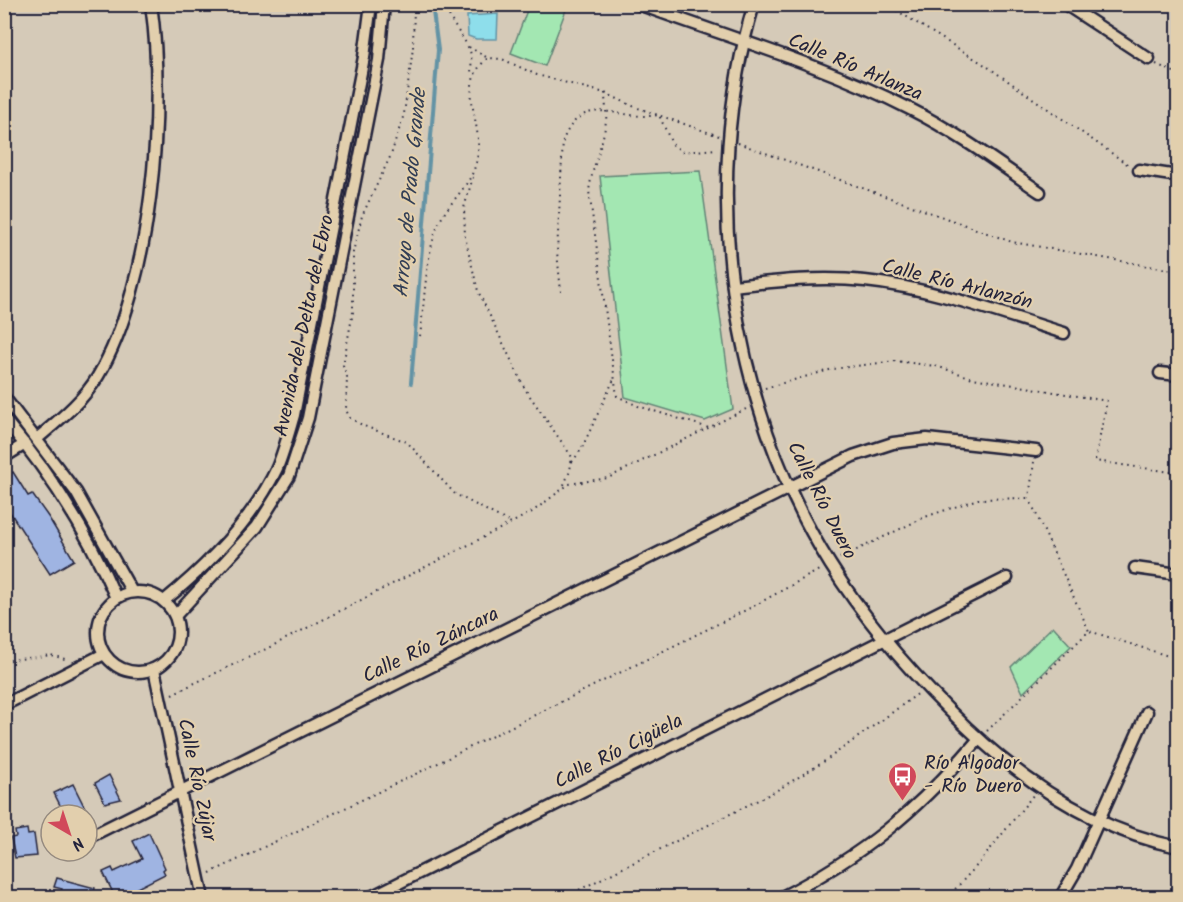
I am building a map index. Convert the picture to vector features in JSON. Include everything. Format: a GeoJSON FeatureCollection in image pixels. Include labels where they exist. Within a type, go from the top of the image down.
{"type":"FeatureCollection","features":[{"type":"Feature","properties":{"kind":"street"},"geometry":{"type":"LineString","coordinates":[[38,438],[70,410],[97,378],[129,309],[145,232],[154,146],[155,63],[151,4]]}},
{"type":"Feature","properties":{"kind":"street","name":"Avenida del Delta del Ebro"},"geometry":{"type":"LineString","coordinates":[[164,601],[189,580],[246,519],[277,468],[294,415],[364,57],[371,4]]}},
{"type":"Feature","properties":{"kind":"street","name":"Avenida del Delta del Ebro"},"geometry":{"type":"LineString","coordinates":[[175,616],[257,527],[289,476],[308,418],[379,60],[384,4]]}},
{"type":"Feature","properties":{"kind":"street","name":"Calle Río Arlanza"},"geometry":{"type":"LineString","coordinates":[[638,4],[855,84],[910,109],[957,136],[1040,192]]}},
{"type":"Feature","properties":{"kind":"street","name":"Calle Río Duero"},"geometry":{"type":"LineString","coordinates":[[754,4],[743,43],[729,148],[728,214],[733,286],[754,390],[775,454],[791,487],[830,564],[884,639],[927,688],[978,740],[1039,787],[1071,807],[1155,842],[1179,847]]}},
{"type":"Feature","properties":{"kind":"street"},"geometry":{"type":"LineString","coordinates":[[1065,4],[1149,59]]}},
{"type":"Feature","properties":{"kind":"street"},"geometry":{"type":"LineString","coordinates":[[1139,170],[1179,176]]}},
{"type":"Feature","properties":{"kind":"street","name":"Calle Río Arlanzón"},"geometry":{"type":"LineString","coordinates":[[733,286],[791,280],[864,280],[938,295],[1064,333]]}},
{"type":"Feature","properties":{"kind":"street"},"geometry":{"type":"LineString","coordinates":[[1160,373],[1179,375]]}},
{"type":"Feature","properties":{"kind":"street"},"geometry":{"type":"LineString","coordinates":[[4,397],[38,438],[76,492],[132,592]]}},
{"type":"Feature","properties":{"kind":"street"},"geometry":{"type":"LineString","coordinates":[[4,419],[64,499],[103,568],[116,598]]}},
{"type":"Feature","properties":{"kind":"street","name":"Calle Río Záncara"},"geometry":{"type":"LineString","coordinates":[[99,832],[853,456],[893,443],[927,439],[1035,451]]}},
{"type":"Feature","properties":{"kind":"street"},"geometry":{"type":"LineString","coordinates":[[4,457],[25,444]]}},
{"type":"Feature","properties":{"kind":"street"},"geometry":{"type":"LineString","coordinates":[[1135,568],[1179,574]]}},
{"type":"Feature","properties":{"kind":"street","name":"Calle Río Cigüela"},"geometry":{"type":"LineString","coordinates":[[369,897],[1007,578]]}},
{"type":"Feature","properties":{"kind":"street"},"geometry":{"type":"LineString","coordinates":[[132,592],[143,592],[164,601],[175,616],[178,635],[173,653],[154,669],[140,673],[126,671],[114,665],[99,645],[98,624],[102,614],[116,598],[132,592]]}},
{"type":"Feature","properties":{"kind":"street"},"geometry":{"type":"LineString","coordinates":[[4,705],[104,654]]}},
{"type":"Feature","properties":{"kind":"street","name":"Calle Río Zújar"},"geometry":{"type":"LineString","coordinates":[[154,669],[202,897]]}},
{"type":"Feature","properties":{"kind":"street"},"geometry":{"type":"LineString","coordinates":[[1060,897],[1077,869],[1147,712]]}},
{"type":"Feature","properties":{"kind":"street"},"geometry":{"type":"LineString","coordinates":[[780,897],[843,863],[885,833],[938,786],[978,740]]}},
{"type":"Feature","properties":{"kind":"path"},"geometry":{"type":"LineString","coordinates":[[414,4],[413,48],[404,114],[391,155],[362,216],[353,252],[353,312],[343,365],[347,377],[346,410],[350,418],[364,426],[407,442],[455,494],[511,523]]}},
{"type":"Feature","properties":{"kind":"path"},"geometry":{"type":"LineString","coordinates":[[446,4],[453,29],[468,46],[472,55],[471,78]]}},
{"type":"Feature","properties":{"kind":"path"},"geometry":{"type":"LineString","coordinates":[[886,4],[985,65],[1125,164],[1139,170]]}},
{"type":"Feature","properties":{"kind":"path"},"geometry":{"type":"LineString","coordinates":[[468,46],[488,57]]}},
{"type":"Feature","properties":{"kind":"path"},"geometry":{"type":"LineString","coordinates":[[1149,59],[1179,74]]}},
{"type":"Feature","properties":{"kind":"path"},"geometry":{"type":"LineString","coordinates":[[605,93],[606,118],[602,142],[591,172],[589,191],[617,396],[638,406],[709,428]]}},
{"type":"Feature","properties":{"kind":"path"},"geometry":{"type":"LineString","coordinates":[[561,292],[557,252],[563,141],[570,125],[583,114],[597,110],[646,117],[659,115],[672,144],[683,152],[729,148]]}},
{"type":"Feature","properties":{"kind":"path"},"geometry":{"type":"LineString","coordinates":[[474,174],[464,208],[465,237],[478,291],[525,389],[572,457],[562,488]]}},
{"type":"Feature","properties":{"kind":"path"},"geometry":{"type":"LineString","coordinates":[[754,390],[833,369],[896,362],[936,366],[973,378],[1107,401],[1095,461],[1179,473]]}},
{"type":"Feature","properties":{"kind":"path"},"geometry":{"type":"LineString","coordinates":[[571,463],[580,450],[614,379]]}},
{"type":"Feature","properties":{"kind":"path"},"geometry":{"type":"LineString","coordinates":[[161,699],[276,644],[532,512],[569,484],[608,478],[758,403]]}},
{"type":"Feature","properties":{"kind":"path"},"geometry":{"type":"LineString","coordinates":[[1035,451],[1029,498],[1089,631],[1179,659]]}},
{"type":"Feature","properties":{"kind":"path"},"geometry":{"type":"LineString","coordinates":[[198,879],[752,607],[850,551],[925,517],[978,500],[1029,498]]}},
{"type":"Feature","properties":{"kind":"path"},"geometry":{"type":"LineString","coordinates":[[978,740],[1089,631]]}},
{"type":"Feature","properties":{"kind":"path"},"geometry":{"type":"LineString","coordinates":[[4,661],[51,655],[85,665]]}},
{"type":"Feature","properties":{"kind":"path"},"geometry":{"type":"LineString","coordinates":[[563,897],[774,792],[825,761],[927,688]]}},
{"type":"Feature","properties":{"kind":"path"},"geometry":{"type":"LineString","coordinates":[[946,897],[980,862],[1039,787]]}},
{"type":"Feature","properties":{"kind":"green space"},"geometry":{"type":"Polygon","coordinates":[[[529,5],[567,7],[545,66],[511,53],[529,5]]]}},
{"type":"Feature","properties":{"kind":"green space"},"geometry":{"type":"Polygon","coordinates":[[[700,171],[733,409],[705,421],[625,397],[600,176],[700,171]]]}},
{"type":"Feature","properties":{"kind":"green space"},"geometry":{"type":"Polygon","coordinates":[[[1053,626],[1071,646],[1023,693],[1011,667],[1053,626]]]}},
{"type":"Feature","properties":{"kind":"water"},"geometry":{"type":"Polygon","coordinates":[[[498,14],[497,39],[476,39],[468,36],[467,16],[498,14]]]}},
{"type":"Feature","properties":{"kind":"building"},"geometry":{"type":"Polygon","coordinates":[[[13,472],[28,496],[32,494],[49,518],[74,560],[50,574],[4,503],[4,477],[13,472]]]}},
{"type":"Feature","properties":{"kind":"building"},"geometry":{"type":"Polygon","coordinates":[[[109,775],[121,799],[105,803],[95,783],[109,775]]]}},
{"type":"Feature","properties":{"kind":"building"},"geometry":{"type":"Polygon","coordinates":[[[73,784],[82,803],[59,803],[54,793],[73,784]]]}},
{"type":"Feature","properties":{"kind":"building"},"geometry":{"type":"Polygon","coordinates":[[[27,829],[28,835],[34,834],[37,856],[15,858],[11,838],[16,837],[15,831],[27,829]]]}},
{"type":"Feature","properties":{"kind":"building"},"geometry":{"type":"Polygon","coordinates":[[[149,833],[165,868],[163,870],[165,874],[133,890],[137,897],[115,897],[103,872],[112,868],[114,872],[142,859],[133,841],[149,833]]]}},
{"type":"Feature","properties":{"kind":"building"},"geometry":{"type":"Polygon","coordinates":[[[57,878],[95,888],[93,897],[81,894],[80,897],[59,897],[62,889],[54,887],[57,878]]]}},
{"type":"Feature","properties":{"kind":"waterway","name":"Arroyo de Prado Grande"},"geometry":{"type":"LineString","coordinates":[[411,383],[438,50],[432,4]]}},
{"type":"Feature","properties":{"kind":"place","name":"Río Algodor - Río Duero"},"geometry":{"type":"Point","coordinates":[903,802]}}]}
